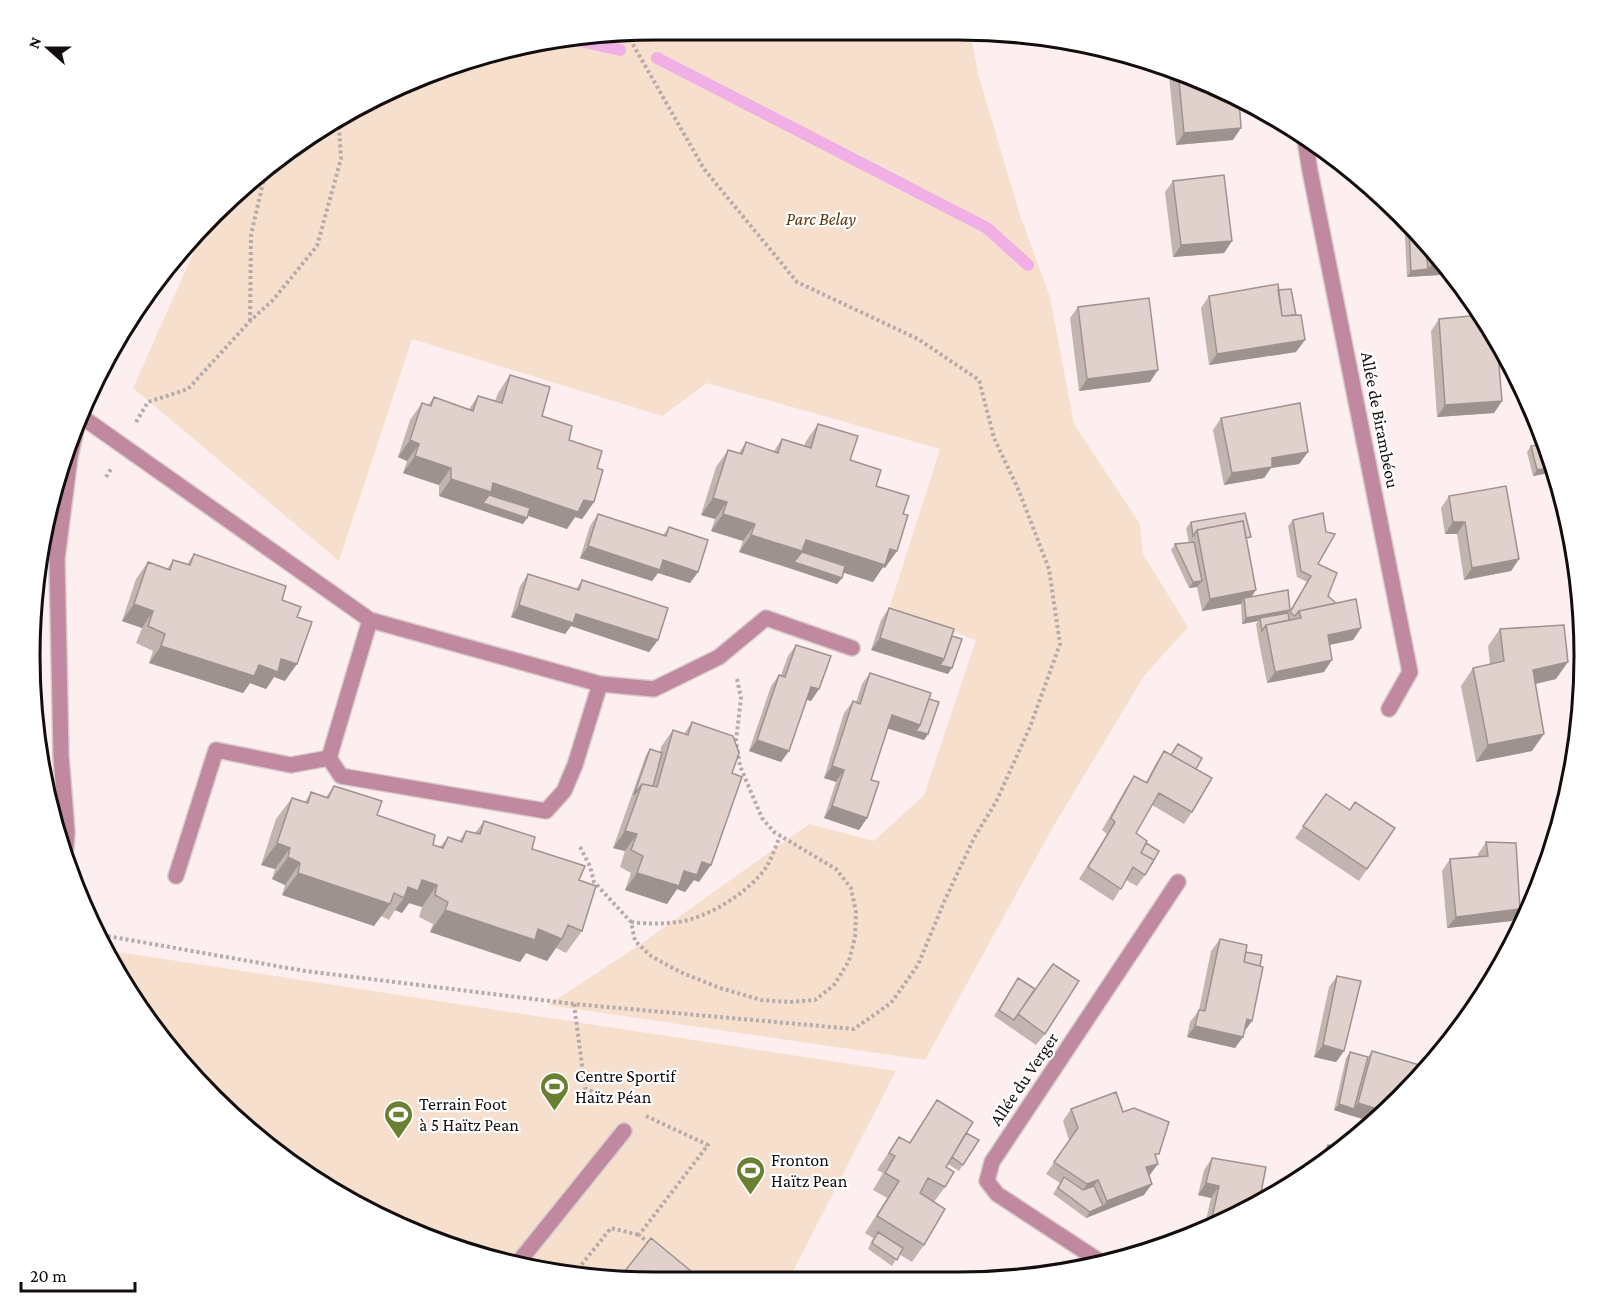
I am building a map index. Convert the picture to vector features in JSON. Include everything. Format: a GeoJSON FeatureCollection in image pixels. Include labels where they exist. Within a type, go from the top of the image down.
{"type":"FeatureCollection","features":[{"type":"Feature","properties":{"kind":"street","name":"Allée de Birambéou"},"geometry":{"type":"LineString","coordinates":[[1306,148],[1410,672],[1389,709]]}},
{"type":"Feature","properties":{"kind":"street"},"geometry":{"type":"LineString","coordinates":[[87,420],[370,620],[600,684],[654,689],[719,657],[766,618],[852,648]]}},
{"type":"Feature","properties":{"kind":"street"},"geometry":{"type":"LineString","coordinates":[[67,834],[61,756],[57,559],[68,475]]}},
{"type":"Feature","properties":{"kind":"street"},"geometry":{"type":"LineString","coordinates":[[329,758],[370,620]]}},
{"type":"Feature","properties":{"kind":"street"},"geometry":{"type":"LineString","coordinates":[[329,758],[341,776],[546,811],[564,792],[575,765],[600,684]]}},
{"type":"Feature","properties":{"kind":"street"},"geometry":{"type":"LineString","coordinates":[[176,876],[216,750],[291,765],[329,758]]}},
{"type":"Feature","properties":{"kind":"street","name":"Allée du Verger"},"geometry":{"type":"LineString","coordinates":[[1093,1257],[997,1194],[987,1181],[992,1162],[1178,882]]}},
{"type":"Feature","properties":{"kind":"street"},"geometry":{"type":"LineString","coordinates":[[523,1257],[624,1131]]}},
{"type":"Feature","properties":{"kind":"path"},"geometry":{"type":"LineString","coordinates":[[108,936],[305,971],[574,1004],[854,1029],[891,1003],[918,965],[964,860],[996,802],[1030,727],[1060,644],[1049,569],[994,438],[980,380],[918,339],[797,282],[704,169],[631,41]]}},
{"type":"Feature","properties":{"kind":"path"},"geometry":{"type":"LineString","coordinates":[[148,402],[188,389],[250,321],[273,300],[316,246],[341,159],[339,128]]}},
{"type":"Feature","properties":{"kind":"path"},"geometry":{"type":"LineString","coordinates":[[250,321],[251,235],[263,182]]}},
{"type":"Feature","properties":{"kind":"path"},"geometry":{"type":"LineString","coordinates":[[580,847],[590,866],[594,882],[631,922],[635,941],[651,956],[680,972],[720,988],[761,999],[790,1002],[815,1000],[834,986],[849,961],[855,937],[856,912],[851,888],[836,869],[774,832],[762,818],[740,766],[736,741],[741,698],[738,679]]}},
{"type":"Feature","properties":{"kind":"path"},"geometry":{"type":"LineString","coordinates":[[631,922],[680,922],[724,904],[748,887],[767,866],[780,836]]}},
{"type":"Feature","properties":{"kind":"path"},"geometry":{"type":"LineString","coordinates":[[580,1266],[611,1228],[639,1234]]}},
{"type":"Feature","properties":{"kind":"green space","name":"Parc Belay"},"geometry":{"type":"Polygon","coordinates":[[[656,40],[972,41],[978,74],[1020,215],[1050,297],[1074,424],[1140,524],[1143,554],[1188,627],[1144,676],[1053,827],[925,1060],[548,1005],[638,946],[809,824],[874,841],[924,795],[976,640],[889,609],[940,449],[707,383],[662,416],[412,339],[339,561],[133,388],[196,247],[250,193],[314,144],[348,123],[420,87],[497,61],[536,52],[616,42],[656,40]]]}},
{"type":"Feature","properties":{"kind":"green space","name":"Centre Sportif Haïtz Péan"},"geometry":{"type":"Polygon","coordinates":[[[117,952],[896,1071],[793,1272],[656,1272],[576,1266],[536,1260],[497,1251],[420,1225],[348,1189],[281,1144],[250,1119],[193,1062],[144,998],[117,952]]]}},
{"type":"Feature","properties":{"kind":"building"},"geometry":{"type":"Polygon","coordinates":[[[1179,81],[1240,109],[1241,128],[1184,133],[1179,81]]]}},
{"type":"Feature","properties":{"kind":"building"},"geometry":{"type":"Polygon","coordinates":[[[1224,175],[1232,241],[1181,245],[1173,181],[1224,175]]]}},
{"type":"Feature","properties":{"kind":"building"},"geometry":{"type":"Polygon","coordinates":[[[1409,237],[1427,256],[1428,269],[1411,271],[1409,237]]]}},
{"type":"Feature","properties":{"kind":"building"},"geometry":{"type":"Polygon","coordinates":[[[1278,284],[1282,316],[1301,315],[1305,340],[1217,354],[1209,296],[1278,284]]]}},
{"type":"Feature","properties":{"kind":"building"},"geometry":{"type":"Polygon","coordinates":[[[1291,289],[1296,315],[1282,316],[1278,290],[1291,289]]]}},
{"type":"Feature","properties":{"kind":"building"},"geometry":{"type":"Polygon","coordinates":[[[1149,298],[1158,370],[1087,379],[1078,307],[1149,298]]]}},
{"type":"Feature","properties":{"kind":"building"},"geometry":{"type":"Polygon","coordinates":[[[1472,316],[1499,360],[1502,401],[1445,405],[1439,319],[1472,316]]]}},
{"type":"Feature","properties":{"kind":"building"},"geometry":{"type":"Polygon","coordinates":[[[510,375],[550,387],[542,416],[572,426],[569,440],[602,451],[597,468],[603,470],[594,502],[584,500],[578,512],[493,483],[491,492],[451,479],[451,468],[415,456],[419,444],[410,440],[422,403],[431,406],[434,397],[473,411],[478,396],[502,403],[510,375]]]}},
{"type":"Feature","properties":{"kind":"building"},"geometry":{"type":"Polygon","coordinates":[[[1300,403],[1308,452],[1272,458],[1272,467],[1232,473],[1221,418],[1300,403]]]}},
{"type":"Feature","properties":{"kind":"building"},"geometry":{"type":"Polygon","coordinates":[[[818,424],[858,436],[850,460],[881,470],[876,486],[909,496],[903,514],[908,515],[897,551],[890,549],[885,565],[806,540],[802,551],[751,535],[755,524],[723,514],[727,502],[713,498],[728,450],[742,454],[746,442],[778,453],[782,439],[811,448],[818,424]]]}},
{"type":"Feature","properties":{"kind":"building"},"geometry":{"type":"Polygon","coordinates":[[[1537,445],[1545,469],[1537,470],[1531,446],[1537,445]]]}},
{"type":"Feature","properties":{"kind":"building"},"geometry":{"type":"Polygon","coordinates":[[[1506,486],[1519,559],[1472,568],[1465,522],[1453,522],[1449,496],[1506,486]]]}},
{"type":"Feature","properties":{"kind":"building"},"geometry":{"type":"Polygon","coordinates":[[[489,495],[530,508],[527,518],[483,503],[489,495]]]}},
{"type":"Feature","properties":{"kind":"building"},"geometry":{"type":"Polygon","coordinates":[[[1245,513],[1251,537],[1246,538],[1243,521],[1197,530],[1193,536],[1191,522],[1245,513]]]}},
{"type":"Feature","properties":{"kind":"building"},"geometry":{"type":"Polygon","coordinates":[[[1323,513],[1326,532],[1335,534],[1318,564],[1337,573],[1328,596],[1336,603],[1299,611],[1295,616],[1290,612],[1311,576],[1301,571],[1293,520],[1323,513]]]}},
{"type":"Feature","properties":{"kind":"building"},"geometry":{"type":"Polygon","coordinates":[[[598,514],[666,536],[669,527],[708,540],[698,572],[663,560],[660,570],[588,546],[598,514]]]}},
{"type":"Feature","properties":{"kind":"building"},"geometry":{"type":"Polygon","coordinates":[[[1243,521],[1256,590],[1210,599],[1197,530],[1243,521]]]}},
{"type":"Feature","properties":{"kind":"building"},"geometry":{"type":"Polygon","coordinates":[[[1194,542],[1202,581],[1193,582],[1175,544],[1194,542]]]}},
{"type":"Feature","properties":{"kind":"building"},"geometry":{"type":"Polygon","coordinates":[[[802,552],[845,566],[842,578],[794,562],[802,552]]]}},
{"type":"Feature","properties":{"kind":"building"},"geometry":{"type":"Polygon","coordinates":[[[194,554],[286,586],[282,600],[301,607],[297,617],[312,622],[297,664],[281,659],[278,672],[259,665],[254,676],[161,646],[165,634],[148,626],[153,611],[134,604],[148,562],[170,570],[173,560],[190,565],[194,554]]]}},
{"type":"Feature","properties":{"kind":"building"},"geometry":{"type":"Polygon","coordinates":[[[528,574],[579,590],[582,580],[668,608],[658,640],[576,614],[573,623],[519,605],[528,574]]]}},
{"type":"Feature","properties":{"kind":"building"},"geometry":{"type":"Polygon","coordinates":[[[1288,590],[1290,610],[1246,618],[1244,598],[1288,590]]]}},
{"type":"Feature","properties":{"kind":"building"},"geometry":{"type":"Polygon","coordinates":[[[1356,599],[1361,628],[1328,635],[1332,660],[1275,672],[1266,625],[1301,618],[1299,611],[1356,599]]]}},
{"type":"Feature","properties":{"kind":"building"},"geometry":{"type":"Polygon","coordinates":[[[889,608],[954,629],[944,659],[880,638],[889,608]]]}},
{"type":"Feature","properties":{"kind":"building"},"geometry":{"type":"Polygon","coordinates":[[[1288,613],[1289,620],[1266,625],[1262,631],[1260,618],[1288,613]]]}},
{"type":"Feature","properties":{"kind":"building"},"geometry":{"type":"Polygon","coordinates":[[[1564,625],[1568,662],[1533,670],[1544,734],[1488,745],[1473,668],[1504,661],[1500,629],[1564,625]]]}},
{"type":"Feature","properties":{"kind":"building"},"geometry":{"type":"Polygon","coordinates":[[[952,636],[962,639],[952,668],[940,665],[952,636]]]}},
{"type":"Feature","properties":{"kind":"building"},"geometry":{"type":"Polygon","coordinates":[[[796,645],[831,656],[819,689],[811,687],[789,751],[757,740],[779,675],[785,677],[796,645]]]}},
{"type":"Feature","properties":{"kind":"building"},"geometry":{"type":"Polygon","coordinates":[[[870,673],[931,693],[920,725],[892,715],[871,780],[879,782],[867,818],[832,806],[844,770],[832,766],[853,701],[860,704],[870,673]]]}},
{"type":"Feature","properties":{"kind":"building"},"geometry":{"type":"Polygon","coordinates":[[[929,699],[939,702],[928,734],[916,731],[929,699]]]}},
{"type":"Feature","properties":{"kind":"building"},"geometry":{"type":"Polygon","coordinates":[[[692,722],[733,736],[739,753],[732,773],[742,777],[711,865],[702,862],[697,875],[684,871],[679,886],[637,873],[643,856],[631,850],[637,834],[625,831],[642,784],[657,787],[673,730],[688,735],[692,722]]]}},
{"type":"Feature","properties":{"kind":"building"},"geometry":{"type":"Polygon","coordinates":[[[1178,744],[1202,758],[1196,769],[1171,755],[1178,744]]]}},
{"type":"Feature","properties":{"kind":"building"},"geometry":{"type":"Polygon","coordinates":[[[650,749],[662,753],[653,786],[642,784],[634,795],[650,749]]]}},
{"type":"Feature","properties":{"kind":"building"},"geometry":{"type":"Polygon","coordinates":[[[1164,751],[1212,778],[1192,812],[1159,793],[1136,833],[1147,841],[1141,853],[1154,860],[1145,875],[1133,867],[1121,889],[1088,867],[1115,822],[1111,818],[1134,776],[1147,783],[1164,751]]]}},
{"type":"Feature","properties":{"kind":"building"},"geometry":{"type":"Polygon","coordinates":[[[334,786],[382,801],[377,815],[435,835],[433,845],[443,848],[448,837],[462,842],[466,831],[480,834],[484,821],[535,837],[532,849],[585,866],[579,880],[596,886],[582,931],[568,925],[562,939],[538,929],[535,940],[445,910],[448,902],[435,895],[437,885],[422,880],[418,891],[408,887],[404,898],[394,893],[390,904],[298,873],[300,863],[288,857],[290,848],[277,843],[292,798],[308,803],[311,792],[328,798],[334,786]]]}},
{"type":"Feature","properties":{"kind":"building"},"geometry":{"type":"Polygon","coordinates":[[[1326,794],[1350,810],[1355,802],[1395,828],[1367,869],[1303,826],[1326,794]]]}},
{"type":"Feature","properties":{"kind":"building"},"geometry":{"type":"Polygon","coordinates":[[[1486,842],[1516,843],[1520,909],[1456,917],[1450,859],[1488,856],[1486,842]]]}},
{"type":"Feature","properties":{"kind":"building"},"geometry":{"type":"Polygon","coordinates":[[[1146,843],[1159,851],[1154,860],[1141,853],[1146,843]]]}},
{"type":"Feature","properties":{"kind":"building"},"geometry":{"type":"Polygon","coordinates":[[[1220,939],[1247,945],[1244,962],[1263,967],[1252,1021],[1247,1019],[1243,1037],[1195,1026],[1199,1010],[1205,1011],[1220,939]]]}},
{"type":"Feature","properties":{"kind":"building"},"geometry":{"type":"Polygon","coordinates":[[[1246,952],[1262,955],[1260,966],[1244,962],[1246,952]]]}},
{"type":"Feature","properties":{"kind":"building"},"geometry":{"type":"Polygon","coordinates":[[[1053,964],[1079,981],[1045,1034],[1018,1014],[1053,964]]]}},
{"type":"Feature","properties":{"kind":"building"},"geometry":{"type":"Polygon","coordinates":[[[1337,976],[1361,981],[1344,1051],[1323,1045],[1337,976]]]}},
{"type":"Feature","properties":{"kind":"building"},"geometry":{"type":"Polygon","coordinates":[[[1018,978],[1035,989],[1014,1020],[999,1010],[1018,978]]]}},
{"type":"Feature","properties":{"kind":"building"},"geometry":{"type":"Polygon","coordinates":[[[1372,1051],[1419,1065],[1376,1108],[1358,1103],[1372,1051]]]}},
{"type":"Feature","properties":{"kind":"building"},"geometry":{"type":"Polygon","coordinates":[[[1350,1052],[1368,1057],[1354,1109],[1339,1104],[1350,1052]]]}},
{"type":"Feature","properties":{"kind":"building"},"geometry":{"type":"Polygon","coordinates":[[[1116,1092],[1123,1112],[1134,1108],[1169,1122],[1159,1154],[1155,1154],[1158,1164],[1146,1167],[1152,1184],[1107,1201],[1098,1180],[1087,1184],[1054,1162],[1078,1128],[1071,1109],[1116,1092]]]}},
{"type":"Feature","properties":{"kind":"building"},"geometry":{"type":"Polygon","coordinates":[[[937,1100],[973,1122],[946,1167],[954,1172],[945,1187],[928,1178],[920,1193],[945,1209],[924,1245],[877,1216],[899,1181],[885,1173],[895,1156],[889,1153],[899,1137],[910,1143],[937,1100]]]}},
{"type":"Feature","properties":{"kind":"building"},"geometry":{"type":"Polygon","coordinates":[[[966,1133],[979,1140],[963,1165],[952,1157],[966,1133]]]}},
{"type":"Feature","properties":{"kind":"building"},"geometry":{"type":"Polygon","coordinates":[[[1212,1158],[1266,1167],[1261,1192],[1212,1217],[1219,1186],[1206,1183],[1212,1158]]]}},
{"type":"Feature","properties":{"kind":"building"},"geometry":{"type":"Polygon","coordinates":[[[1064,1177],[1083,1190],[1094,1186],[1103,1206],[1090,1212],[1058,1188],[1064,1177]]]}},
{"type":"Feature","properties":{"kind":"building"},"geometry":{"type":"Polygon","coordinates":[[[878,1232],[903,1248],[897,1260],[872,1243],[878,1232]]]}},
{"type":"Feature","properties":{"kind":"building"},"geometry":{"type":"Polygon","coordinates":[[[651,1238],[692,1272],[656,1272],[625,1270],[651,1238]]]}},
{"type":"Feature","properties":{"kind":"waterway"},"geometry":{"type":"LineString","coordinates":[[594,44],[620,50]]}},
{"type":"Feature","properties":{"kind":"waterway"},"geometry":{"type":"LineString","coordinates":[[657,58],[987,228],[1028,265]]}},
{"type":"Feature","properties":{"kind":"place","name":"Centre Sportif Haïtz Péan"},"geometry":{"type":"Point","coordinates":[554,1112]}},
{"type":"Feature","properties":{"kind":"place","name":"Terrain Foot à 5 Haïtz Pean"},"geometry":{"type":"Point","coordinates":[398,1140]}},
{"type":"Feature","properties":{"kind":"place","name":"Fronton Haïtz Pean"},"geometry":{"type":"Point","coordinates":[750,1196]}}]}
